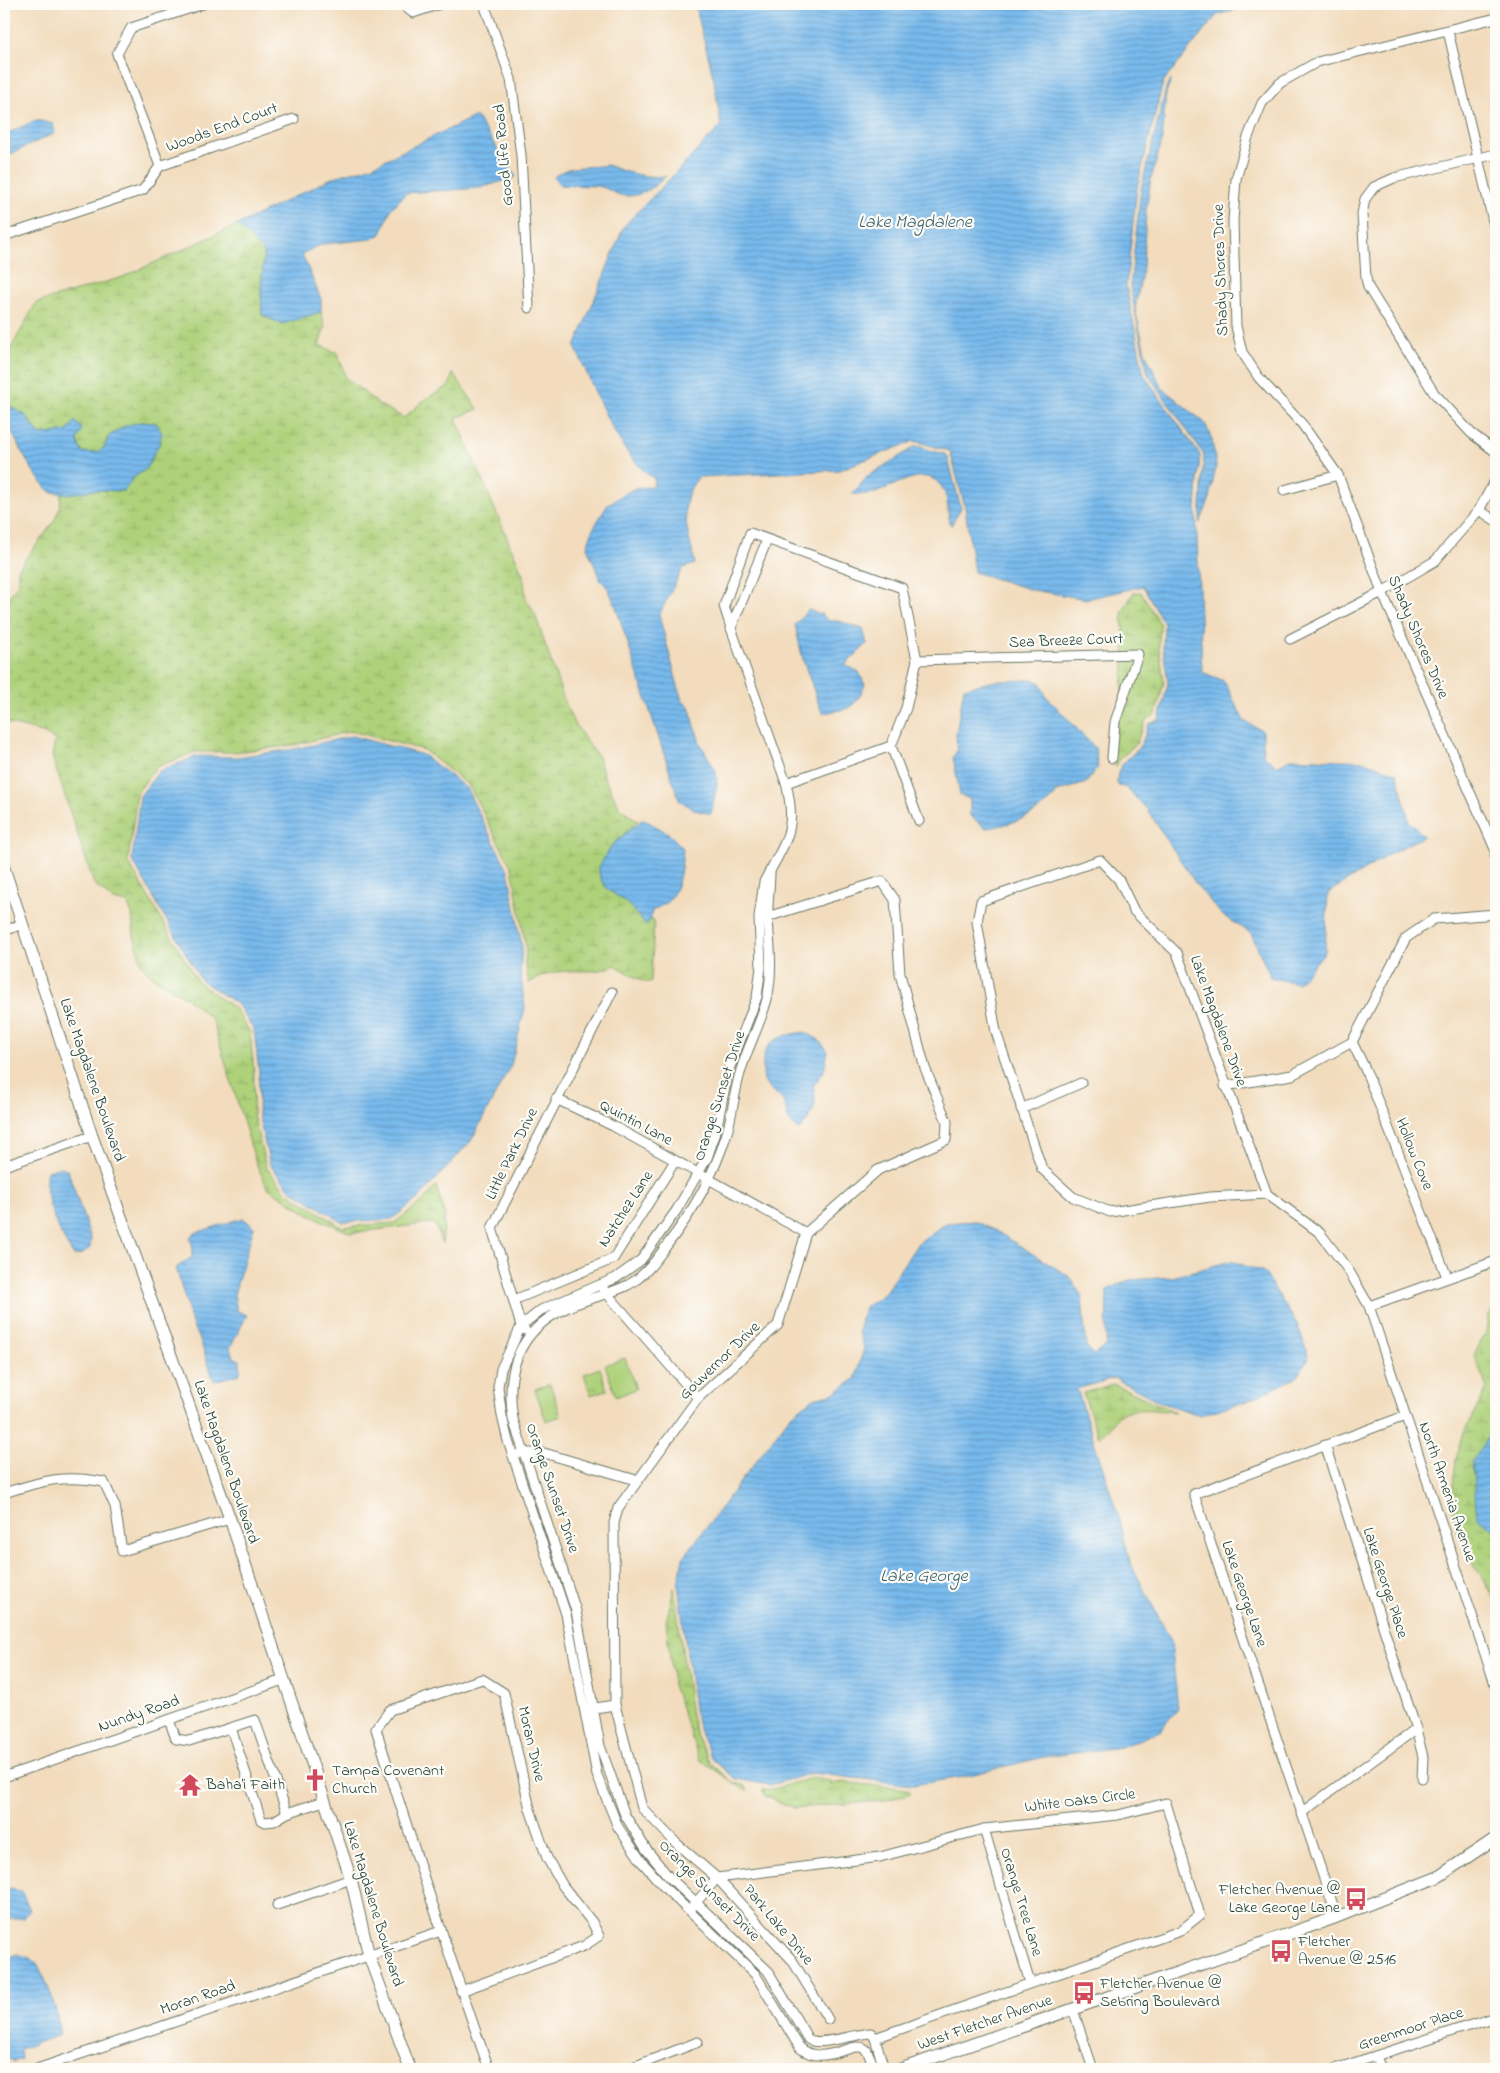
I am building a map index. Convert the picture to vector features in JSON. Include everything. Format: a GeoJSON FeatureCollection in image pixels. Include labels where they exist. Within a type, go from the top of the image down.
{"type":"FeatureCollection","features":[{"type":"Feature","properties":{"kind":"street"},"geometry":{"type":"LineString","coordinates":[[4,236],[144,190],[160,166],[117,54],[131,28],[203,4]]}},
{"type":"Feature","properties":{"kind":"street"},"geometry":{"type":"LineString","coordinates":[[402,4],[413,13],[440,4]]}},
{"type":"Feature","properties":{"kind":"street","name":"Good Life Road"},"geometry":{"type":"LineString","coordinates":[[484,4],[511,79],[522,155],[529,308]]}},
{"type":"Feature","properties":{"kind":"street","name":"Shady Shores Drive"},"geometry":{"type":"LineString","coordinates":[[1496,18],[1334,57],[1317,62],[1293,74],[1275,88],[1262,103],[1254,119],[1238,170],[1234,195],[1233,221],[1239,344],[1251,368],[1302,424],[1338,475],[1382,592],[1495,849],[1496,869]]}},
{"type":"Feature","properties":{"kind":"street"},"geometry":{"type":"LineString","coordinates":[[1448,31],[1496,234]]}},
{"type":"Feature","properties":{"kind":"street","name":"Woods End Court"},"geometry":{"type":"LineString","coordinates":[[160,166],[294,119]]}},
{"type":"Feature","properties":{"kind":"street"},"geometry":{"type":"LineString","coordinates":[[1496,154],[1386,181],[1374,187],[1365,200],[1362,214],[1368,287],[1434,393],[1471,433],[1496,452]]}},
{"type":"Feature","properties":{"kind":"street"},"geometry":{"type":"LineString","coordinates":[[1284,490],[1338,475]]}},
{"type":"Feature","properties":{"kind":"street"},"geometry":{"type":"LineString","coordinates":[[1290,639],[1382,592],[1435,561],[1479,510],[1496,478]]}},
{"type":"Feature","properties":{"kind":"street"},"geometry":{"type":"LineString","coordinates":[[1479,510],[1496,522]]}},
{"type":"Feature","properties":{"kind":"street","name":"Orange Sunset Drive"},"geometry":{"type":"LineString","coordinates":[[875,2038],[871,2033],[854,2034],[821,2043],[808,2039],[768,1971],[668,1876],[646,1849],[625,1815],[600,1746],[576,1611],[513,1419],[510,1388],[519,1353],[529,1334],[542,1322],[565,1308],[604,1289],[641,1260],[699,1174],[716,1135],[728,1072],[756,997],[761,967],[764,882],[787,840],[792,810],[786,783],[724,606],[750,533],[902,588],[917,660],[906,708],[891,746]]}},
{"type":"Feature","properties":{"kind":"street"},"geometry":{"type":"LineString","coordinates":[[731,628],[767,540]]}},
{"type":"Feature","properties":{"kind":"street","name":"Sea Breeze Court"},"geometry":{"type":"LineString","coordinates":[[917,660],[1138,654],[1115,722],[1112,758]]}},
{"type":"Feature","properties":{"kind":"street"},"geometry":{"type":"LineString","coordinates":[[786,783],[891,746],[919,821]]}},
{"type":"Feature","properties":{"kind":"street","name":"Lake Magdalene Drive"},"geometry":{"type":"LineString","coordinates":[[1100,860],[1119,880],[1134,911],[1177,952],[1225,1086],[1267,1194],[1210,1197],[1110,1212],[1073,1197],[1042,1169],[1021,1109],[996,1032],[977,922],[981,900],[1100,860]]}},
{"type":"Feature","properties":{"kind":"street","name":"Lake Magdalene Boulevard"},"geometry":{"type":"LineString","coordinates":[[4,868],[92,1136],[230,1519],[350,1879],[369,1956],[410,2069]]}},
{"type":"Feature","properties":{"kind":"street"},"geometry":{"type":"LineString","coordinates":[[763,918],[882,881],[895,900],[900,974],[925,1068],[947,1122],[946,1140],[878,1170],[806,1233]]}},
{"type":"Feature","properties":{"kind":"street"},"geometry":{"type":"LineString","coordinates":[[1225,1086],[1292,1075],[1352,1042],[1406,938],[1434,919],[1496,914]]}},
{"type":"Feature","properties":{"kind":"street","name":"Orange Sunset Drive"},"geometry":{"type":"LineString","coordinates":[[763,918],[772,957],[767,998],[741,1070],[727,1135],[709,1179],[669,1244],[647,1270],[628,1285],[604,1289],[556,1302],[541,1310],[521,1326],[501,1369],[498,1387],[502,1416],[513,1456],[566,1614],[597,1775],[618,1826],[642,1862],[755,1974],[800,2048],[808,2054],[826,2056],[855,2046],[861,2047],[868,2052],[874,2069]]}},
{"type":"Feature","properties":{"kind":"street"},"geometry":{"type":"LineString","coordinates":[[4,931],[22,924]]}},
{"type":"Feature","properties":{"kind":"street","name":"Little Park Drive"},"geometry":{"type":"LineString","coordinates":[[529,1334],[521,1326],[492,1228],[612,992]]}},
{"type":"Feature","properties":{"kind":"street","name":"Hollow Cove"},"geometry":{"type":"LineString","coordinates":[[1352,1042],[1366,1071],[1447,1277]]}},
{"type":"Feature","properties":{"kind":"street"},"geometry":{"type":"LineString","coordinates":[[1021,1109],[1080,1083]]}},
{"type":"Feature","properties":{"kind":"street","name":"Quintin Lane"},"geometry":{"type":"LineString","coordinates":[[556,1100],[613,1126],[806,1233]]}},
{"type":"Feature","properties":{"kind":"street"},"geometry":{"type":"LineString","coordinates":[[4,1166],[92,1136]]}},
{"type":"Feature","properties":{"kind":"street","name":"Natchez Lane"},"geometry":{"type":"LineString","coordinates":[[514,1300],[613,1259],[675,1161]]}},
{"type":"Feature","properties":{"kind":"street"},"geometry":{"type":"LineString","coordinates":[[1267,1194],[1320,1233],[1349,1271],[1369,1306],[1496,1261]]}},
{"type":"Feature","properties":{"kind":"street","name":"Gouvernor Drive"},"geometry":{"type":"LineString","coordinates":[[717,1878],[676,1843],[642,1808],[615,1705],[614,1523],[618,1508],[636,1480],[698,1398],[778,1325],[806,1233]]}},
{"type":"Feature","properties":{"kind":"street"},"geometry":{"type":"LineString","coordinates":[[604,1289],[698,1398]]}},
{"type":"Feature","properties":{"kind":"street","name":"North Armenia Avenue"},"geometry":{"type":"LineString","coordinates":[[1369,1306],[1496,1687]]}},
{"type":"Feature","properties":{"kind":"street","name":"Lake George Lane"},"geometry":{"type":"LineString","coordinates":[[1337,1917],[1194,1494],[1405,1416]]}},
{"type":"Feature","properties":{"kind":"street","name":"Lake George Place"},"geometry":{"type":"LineString","coordinates":[[1325,1445],[1416,1729],[1423,1757],[1422,1778]]}},
{"type":"Feature","properties":{"kind":"street"},"geometry":{"type":"LineString","coordinates":[[513,1456],[524,1452],[544,1453],[636,1480]]}},
{"type":"Feature","properties":{"kind":"street"},"geometry":{"type":"LineString","coordinates":[[4,1493],[51,1478],[82,1478],[104,1482],[115,1506],[122,1552],[230,1519]]}},
{"type":"Feature","properties":{"kind":"street","name":"Moran Drive"},"geometry":{"type":"LineString","coordinates":[[462,1991],[584,1946],[599,1936],[592,1922],[563,1886],[547,1858],[530,1809],[504,1693],[482,1679],[390,1710],[376,1729],[441,1931],[488,2069]]}},
{"type":"Feature","properties":{"kind":"street","name":"Nundy Road"},"geometry":{"type":"LineString","coordinates":[[4,1777],[284,1680]]}},
{"type":"Feature","properties":{"kind":"street"},"geometry":{"type":"LineString","coordinates":[[583,1710],[615,1705]]}},
{"type":"Feature","properties":{"kind":"street"},"geometry":{"type":"LineString","coordinates":[[169,1720],[176,1739],[182,1741],[189,1741],[255,1720],[287,1813]]}},
{"type":"Feature","properties":{"kind":"street"},"geometry":{"type":"LineString","coordinates":[[231,1728],[261,1820],[265,1822],[274,1821],[287,1813],[324,1801]]}},
{"type":"Feature","properties":{"kind":"street"},"geometry":{"type":"LineString","coordinates":[[1301,1813],[1416,1729]]}},
{"type":"Feature","properties":{"kind":"street","name":"White Oaks Circle"},"geometry":{"type":"LineString","coordinates":[[717,1878],[880,1857],[984,1829],[1118,1815],[1166,1803],[1200,1915],[1180,1932],[875,2038]]}},
{"type":"Feature","properties":{"kind":"street","name":"Orange Tree Lane"},"geometry":{"type":"LineString","coordinates":[[984,1829],[1030,1983]]}},
{"type":"Feature","properties":{"kind":"street","name":"West Fletcher Avenue"},"geometry":{"type":"LineString","coordinates":[[900,2069],[1337,1917],[1438,1877],[1496,1838]]}},
{"type":"Feature","properties":{"kind":"street"},"geometry":{"type":"LineString","coordinates":[[689,1910],[717,1878]]}},
{"type":"Feature","properties":{"kind":"street","name":"Park Lake Drive"},"geometry":{"type":"LineString","coordinates":[[717,1878],[792,1960],[828,2019]]}},
{"type":"Feature","properties":{"kind":"street"},"geometry":{"type":"LineString","coordinates":[[277,1905],[350,1879]]}},
{"type":"Feature","properties":{"kind":"street","name":"Moran Road"},"geometry":{"type":"LineString","coordinates":[[37,2069],[441,1931]]}},
{"type":"Feature","properties":{"kind":"street"},"geometry":{"type":"LineString","coordinates":[[1073,2010],[1093,2069]]}},
{"type":"Feature","properties":{"kind":"street","name":"Greenmoor Place"},"geometry":{"type":"LineString","coordinates":[[1335,2069],[1496,2016]]}},
{"type":"Feature","properties":{"kind":"street"},"geometry":{"type":"LineString","coordinates":[[875,2038],[884,2069]]}},
{"type":"Feature","properties":{"kind":"street"},"geometry":{"type":"LineString","coordinates":[[628,2069],[698,2042]]}},
{"type":"Feature","properties":{"kind":"street"},"geometry":{"type":"LineString","coordinates":[[1376,2056],[1381,2069]]}},
{"type":"Feature","properties":{"kind":"green space"},"geometry":{"type":"Polygon","coordinates":[[[237,225],[264,252],[261,289],[262,315],[282,324],[321,312],[325,326],[319,345],[338,353],[346,378],[380,405],[404,418],[424,400],[449,386],[453,373],[478,409],[456,418],[523,575],[526,598],[535,614],[565,703],[574,723],[598,757],[605,779],[620,808],[638,821],[612,845],[599,867],[600,877],[607,889],[626,902],[646,925],[651,918],[654,920],[651,982],[644,982],[615,965],[595,971],[553,973],[541,976],[529,983],[525,964],[526,947],[512,868],[469,786],[424,750],[351,731],[294,745],[236,752],[196,752],[156,767],[137,793],[128,862],[198,982],[235,1009],[250,1032],[254,1073],[253,1115],[266,1167],[287,1192],[342,1227],[394,1223],[422,1202],[436,1186],[445,1215],[442,1244],[436,1226],[432,1223],[351,1233],[311,1216],[267,1187],[256,1163],[212,1019],[188,999],[153,977],[142,965],[134,936],[132,914],[127,903],[113,900],[94,884],[52,757],[55,740],[37,731],[4,722],[4,605],[18,583],[18,569],[53,523],[60,507],[61,493],[93,490],[124,491],[133,478],[146,469],[153,457],[156,423],[141,422],[125,426],[109,436],[104,448],[95,453],[82,452],[77,441],[75,422],[68,431],[40,435],[25,415],[11,407],[4,392],[4,361],[36,303],[123,277],[237,225]]]}},
{"type":"Feature","properties":{"kind":"green space"},"geometry":{"type":"Polygon","coordinates":[[[1141,592],[1160,624],[1159,647],[1164,682],[1156,714],[1146,720],[1136,744],[1120,758],[1116,767],[1110,753],[1122,695],[1125,647],[1122,613],[1133,593],[1141,592]]]}},
{"type":"Feature","properties":{"kind":"green space"},"geometry":{"type":"Polygon","coordinates":[[[1496,1307],[1496,1606],[1494,1597],[1473,1563],[1456,1527],[1451,1504],[1456,1459],[1461,1439],[1487,1388],[1474,1355],[1486,1332],[1488,1315],[1496,1307]]]}},
{"type":"Feature","properties":{"kind":"green space"},"geometry":{"type":"Polygon","coordinates":[[[625,1358],[636,1389],[616,1397],[605,1365],[625,1358]]]}},
{"type":"Feature","properties":{"kind":"green space"},"geometry":{"type":"Polygon","coordinates":[[[600,1368],[607,1390],[591,1395],[584,1374],[600,1368]]]}},
{"type":"Feature","properties":{"kind":"green space"},"geometry":{"type":"Polygon","coordinates":[[[550,1384],[561,1416],[546,1421],[535,1389],[550,1384]]]}},
{"type":"Feature","properties":{"kind":"green space"},"geometry":{"type":"Polygon","coordinates":[[[1114,1384],[1175,1412],[1136,1410],[1122,1413],[1107,1431],[1098,1436],[1083,1393],[1114,1384]]]}},
{"type":"Feature","properties":{"kind":"green space"},"geometry":{"type":"Polygon","coordinates":[[[674,1588],[691,1716],[697,1737],[711,1764],[733,1782],[699,1759],[673,1685],[666,1621],[674,1588]]]}},
{"type":"Feature","properties":{"kind":"green space"},"geometry":{"type":"Polygon","coordinates":[[[812,1778],[832,1781],[830,1785],[841,1782],[908,1789],[911,1793],[884,1801],[795,1808],[766,1797],[762,1790],[812,1778]]]}},
{"type":"Feature","properties":{"kind":"green space"},"geometry":{"type":"Polygon","coordinates":[[[734,1783],[744,1785],[748,1791],[743,1789],[734,1783]]]}},
{"type":"Feature","properties":{"kind":"water","name":"Lake Magdalene"},"geometry":{"type":"Polygon","coordinates":[[[695,4],[1253,4],[1217,15],[1163,82],[1137,188],[1126,286],[1144,375],[1200,455],[1196,508],[1202,672],[1224,681],[1244,721],[1263,731],[1263,755],[1276,766],[1292,758],[1364,761],[1397,773],[1409,821],[1424,836],[1391,853],[1328,893],[1325,952],[1298,983],[1271,978],[1251,933],[1222,915],[1198,887],[1146,808],[1126,788],[1117,784],[1117,776],[1121,766],[1141,745],[1149,724],[1159,720],[1168,683],[1163,647],[1164,624],[1143,586],[1087,599],[1032,590],[974,572],[965,507],[950,451],[914,441],[839,470],[699,477],[687,497],[686,507],[687,529],[695,564],[683,568],[659,615],[682,701],[689,706],[700,743],[716,771],[717,784],[711,814],[695,810],[679,800],[615,604],[608,588],[601,581],[587,547],[593,529],[608,504],[633,489],[653,486],[655,479],[641,469],[618,438],[575,347],[624,226],[721,126],[714,80],[695,4]]]}},
{"type":"Feature","properties":{"kind":"water"},"geometry":{"type":"Polygon","coordinates":[[[1171,80],[1166,94],[1162,141],[1151,179],[1146,210],[1143,267],[1135,309],[1145,352],[1162,388],[1205,423],[1212,440],[1216,466],[1210,498],[1200,523],[1204,455],[1148,374],[1130,287],[1141,189],[1167,85],[1171,80]]]}},
{"type":"Feature","properties":{"kind":"water"},"geometry":{"type":"Polygon","coordinates":[[[476,116],[516,177],[480,188],[406,193],[391,209],[381,234],[372,239],[323,244],[302,254],[321,299],[321,312],[282,324],[262,315],[261,289],[264,252],[237,225],[334,177],[370,167],[476,116]]]}},
{"type":"Feature","properties":{"kind":"water"},"geometry":{"type":"Polygon","coordinates":[[[36,120],[53,124],[55,133],[4,157],[4,135],[36,120]]]}},
{"type":"Feature","properties":{"kind":"water"},"geometry":{"type":"Polygon","coordinates":[[[607,165],[636,174],[666,176],[650,189],[631,196],[617,194],[598,186],[560,185],[554,177],[572,168],[607,165]]]}},
{"type":"Feature","properties":{"kind":"water"},"geometry":{"type":"Polygon","coordinates":[[[4,174],[10,190],[10,201],[4,206],[4,174]]]}},
{"type":"Feature","properties":{"kind":"water"},"geometry":{"type":"Polygon","coordinates":[[[7,398],[11,407],[25,415],[40,435],[68,431],[75,421],[82,429],[77,441],[82,452],[95,453],[104,448],[109,436],[125,426],[141,422],[156,423],[162,433],[159,444],[146,469],[133,478],[124,491],[93,490],[69,494],[50,492],[35,474],[19,448],[8,420],[7,398]]]}},
{"type":"Feature","properties":{"kind":"water"},"geometry":{"type":"Polygon","coordinates":[[[916,446],[947,455],[961,508],[951,526],[944,491],[938,482],[930,478],[912,478],[872,494],[852,494],[868,476],[916,446]]]}},
{"type":"Feature","properties":{"kind":"water"},"geometry":{"type":"Polygon","coordinates":[[[808,610],[821,614],[829,621],[838,621],[863,629],[867,644],[845,665],[859,672],[865,685],[857,700],[844,709],[822,713],[803,660],[795,625],[808,610]]]}},
{"type":"Feature","properties":{"kind":"water"},"geometry":{"type":"Polygon","coordinates":[[[1035,680],[1040,682],[1046,696],[1095,748],[1098,767],[1086,783],[1057,792],[1044,806],[1026,817],[986,828],[970,816],[970,799],[960,795],[953,757],[957,751],[956,733],[964,688],[995,681],[1035,680]]]}},
{"type":"Feature","properties":{"kind":"water"},"geometry":{"type":"Polygon","coordinates":[[[352,736],[423,755],[466,788],[508,870],[522,947],[520,971],[525,1008],[511,1065],[471,1141],[419,1198],[392,1219],[342,1222],[290,1189],[270,1165],[258,1114],[259,1073],[254,1030],[238,1005],[201,980],[132,860],[140,796],[159,771],[198,756],[237,757],[295,749],[352,736]]]}},
{"type":"Feature","properties":{"kind":"water"},"geometry":{"type":"Polygon","coordinates":[[[643,819],[668,833],[683,848],[680,875],[676,888],[670,899],[652,911],[650,921],[646,925],[626,902],[607,889],[600,877],[599,867],[612,845],[643,819]]]}},
{"type":"Feature","properties":{"kind":"water"},"geometry":{"type":"Polygon","coordinates":[[[804,1032],[818,1039],[828,1051],[824,1071],[813,1086],[815,1104],[813,1110],[808,1120],[799,1130],[788,1119],[784,1102],[766,1085],[763,1066],[766,1050],[775,1040],[804,1032]]]}},
{"type":"Feature","properties":{"kind":"water"},"geometry":{"type":"Polygon","coordinates":[[[62,1167],[68,1171],[91,1239],[90,1248],[83,1254],[74,1256],[63,1238],[53,1215],[47,1191],[47,1171],[62,1167]]]}},
{"type":"Feature","properties":{"kind":"water"},"geometry":{"type":"Polygon","coordinates":[[[243,1218],[254,1227],[234,1294],[237,1311],[247,1315],[230,1348],[233,1357],[240,1360],[240,1374],[214,1381],[199,1337],[193,1327],[176,1268],[192,1257],[193,1248],[190,1237],[195,1233],[243,1218]]]}},
{"type":"Feature","properties":{"kind":"water","name":"Lake George"},"geometry":{"type":"Polygon","coordinates":[[[974,1221],[996,1231],[1070,1277],[1082,1297],[1086,1346],[1094,1355],[1106,1346],[1107,1290],[1129,1280],[1172,1277],[1231,1261],[1264,1272],[1297,1324],[1309,1358],[1296,1378],[1247,1401],[1200,1415],[1162,1403],[1114,1378],[1077,1389],[1120,1521],[1130,1562],[1171,1641],[1178,1708],[1160,1731],[1121,1747],[1044,1757],[962,1777],[913,1785],[811,1773],[770,1785],[736,1779],[713,1760],[701,1735],[695,1716],[678,1584],[683,1558],[790,1416],[814,1398],[835,1393],[855,1379],[864,1348],[858,1331],[864,1308],[883,1295],[918,1243],[946,1223],[974,1221]]]}},
{"type":"Feature","properties":{"kind":"water"},"geometry":{"type":"Polygon","coordinates":[[[1496,1425],[1496,1532],[1477,1517],[1472,1461],[1496,1425]]]}},
{"type":"Feature","properties":{"kind":"water"},"geometry":{"type":"Polygon","coordinates":[[[12,1888],[22,1893],[30,1910],[24,1918],[4,1919],[4,1891],[12,1888]]]}},
{"type":"Feature","properties":{"kind":"water"},"geometry":{"type":"Polygon","coordinates":[[[17,1954],[32,1959],[42,1973],[55,2007],[59,2035],[20,2049],[21,2059],[13,2062],[4,2055],[4,1960],[17,1954]]]}},
{"type":"Feature","properties":{"kind":"place","name":"Tampa Covenant Church"},"geometry":{"type":"Point","coordinates":[315,1780]}},
{"type":"Feature","properties":{"kind":"place","name":"Baha'i Faith"},"geometry":{"type":"Point","coordinates":[190,1785]}},
{"type":"Feature","properties":{"kind":"place","name":"Fletcher Avenue @ Lake George Lane"},"geometry":{"type":"Point","coordinates":[1356,1899]}},
{"type":"Feature","properties":{"kind":"place","name":"Fletcher Avenue @ 2516"},"geometry":{"type":"Point","coordinates":[1281,1951]}},
{"type":"Feature","properties":{"kind":"place","name":"Fletcher Avenue @ Sebring Boulevard"},"geometry":{"type":"Point","coordinates":[1084,1993]}}]}
